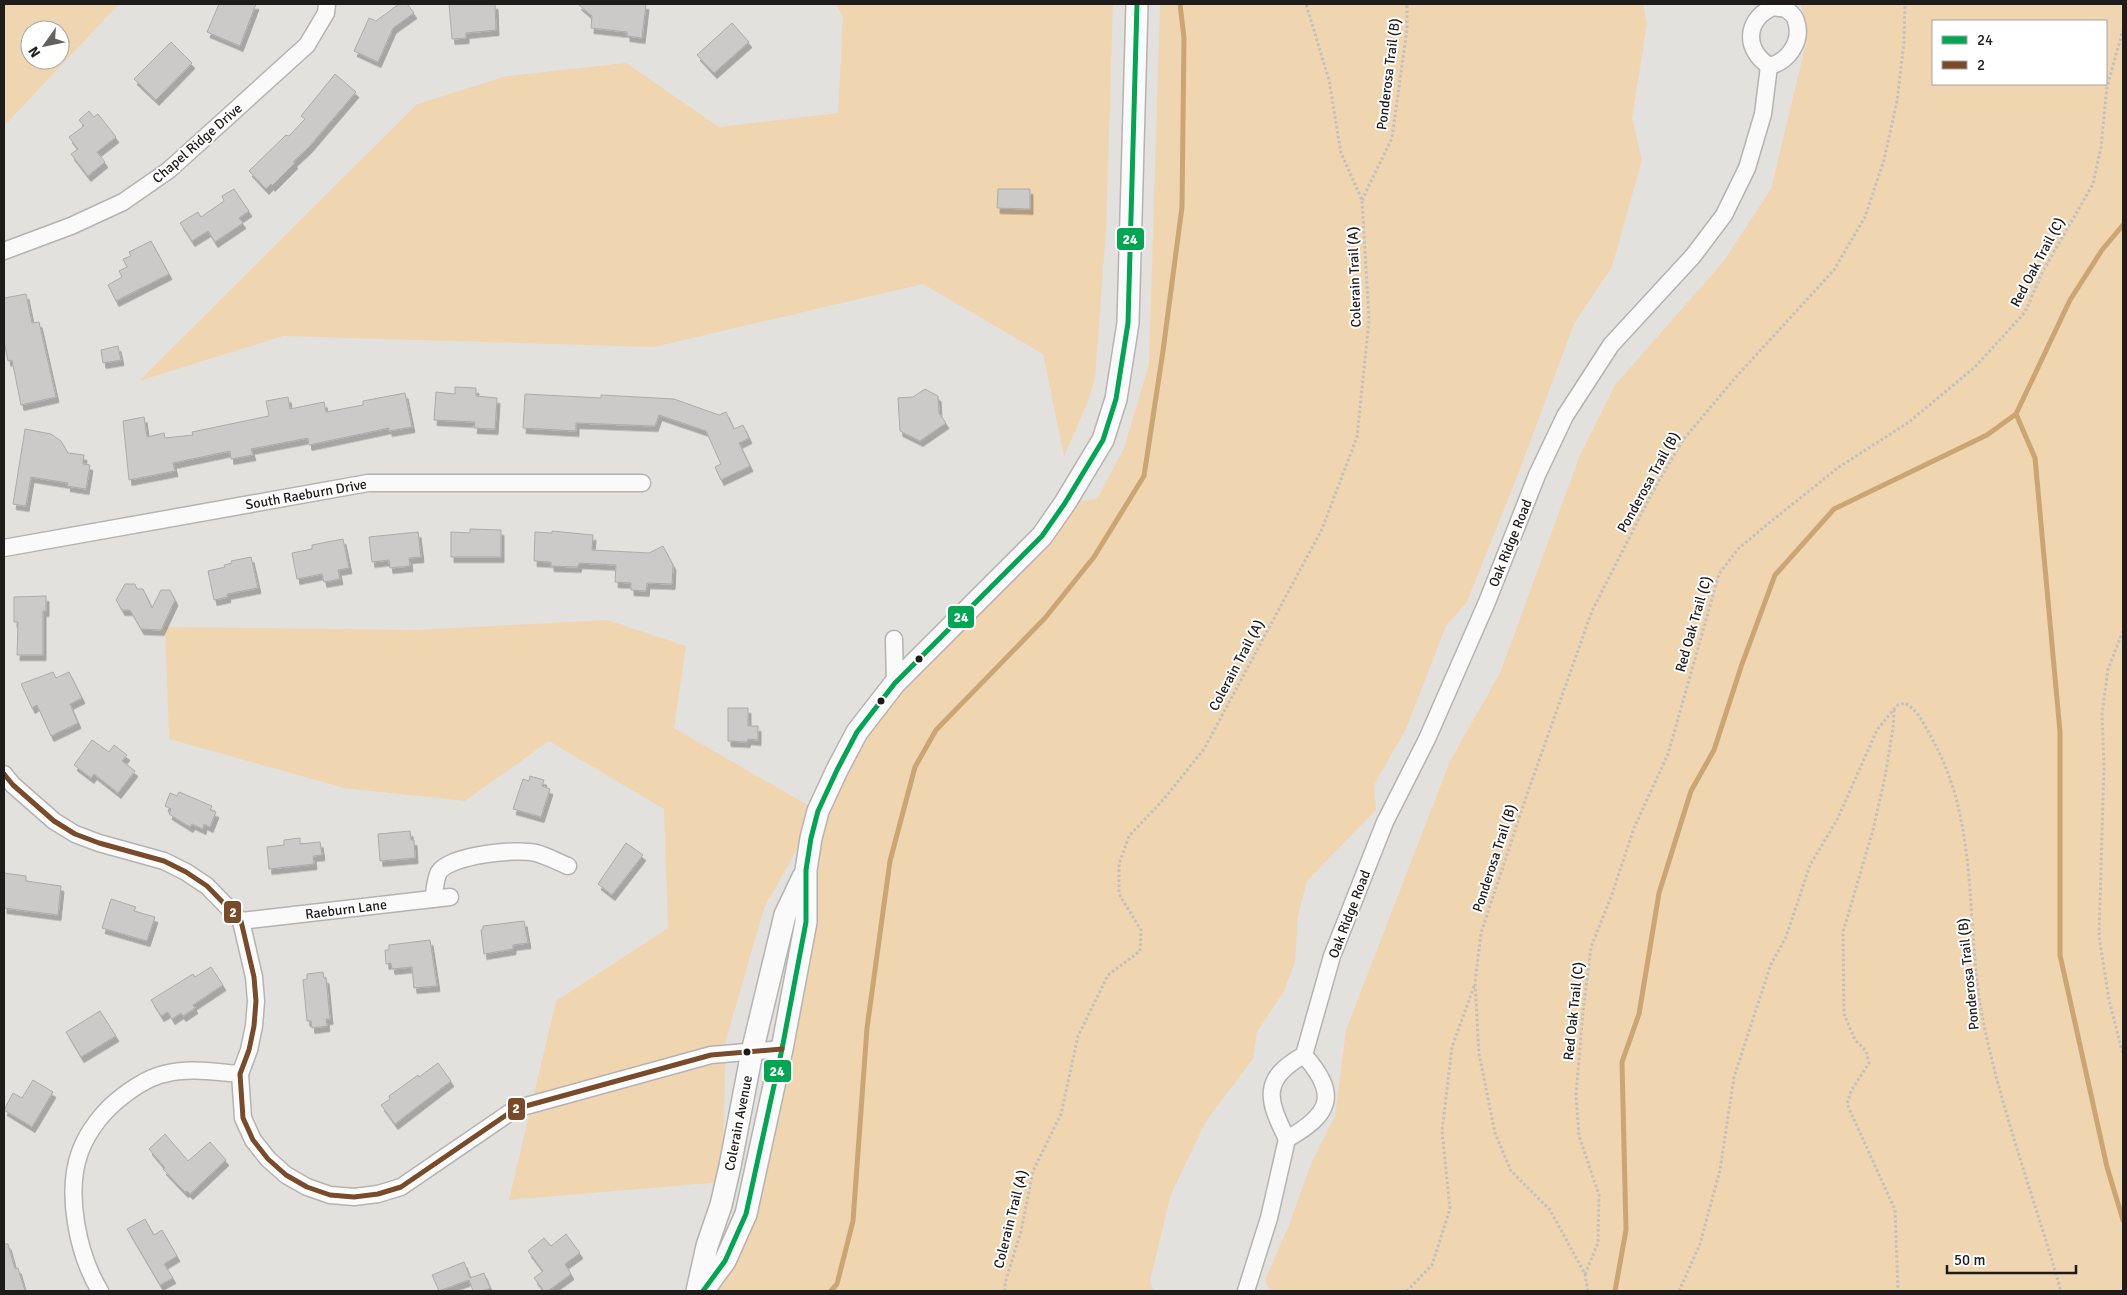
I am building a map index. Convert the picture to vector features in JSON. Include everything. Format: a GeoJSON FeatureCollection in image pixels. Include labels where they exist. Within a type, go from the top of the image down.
{"type":"FeatureCollection","features":[{"type":"Feature","properties":{"kind":"main road","name":"Colerain Avenue"},"geometry":{"type":"LineString","coordinates":[[703,1291],[725,1261],[746,1214],[782,1050],[806,922],[806,870],[811,838],[818,811],[837,770],[858,732],[895,683],[1042,536],[1065,503],[1103,440],[1116,399],[1128,323],[1137,4]]}},
{"type":"Feature","properties":{"kind":"main road","name":"Colerain Avenue"},"geometry":{"type":"LineString","coordinates":[[697,1291],[707,1246],[730,1166],[752,1052],[785,915],[806,870]]}},
{"type":"Feature","properties":{"kind":"street","name":"Chapel Ridge Drive"},"geometry":{"type":"LineString","coordinates":[[4,251],[72,226],[123,202],[169,170],[307,45],[326,13],[326,4]]}},
{"type":"Feature","properties":{"kind":"street"},"geometry":{"type":"LineString","coordinates":[[1787,6],[1796,19],[1798,30],[1796,41],[1787,57],[1779,64],[1769,66],[1761,61],[1753,47],[1750,34],[1752,23],[1761,12],[1773,7],[1787,6]]}},
{"type":"Feature","properties":{"kind":"street","name":"Oak Ridge Road"},"geometry":{"type":"LineString","coordinates":[[1304,1055],[1332,956],[1384,822],[1427,739],[1487,602],[1537,475],[1566,416],[1611,344],[1693,256],[1724,216],[1750,159],[1763,114],[1769,66]]}},
{"type":"Feature","properties":{"kind":"street","name":"South Raeburn Drive"},"geometry":{"type":"LineString","coordinates":[[4,548],[368,483],[642,483]]}},
{"type":"Feature","properties":{"kind":"street"},"geometry":{"type":"LineString","coordinates":[[894,639],[895,683]]}},
{"type":"Feature","properties":{"kind":"street"},"geometry":{"type":"LineString","coordinates":[[7,785],[76,834],[99,843],[164,861],[186,872],[207,886],[241,921],[254,977],[256,1001],[251,1042],[240,1074],[243,1118],[253,1140],[268,1160],[286,1175],[307,1187],[330,1194],[354,1197],[378,1194],[401,1187],[516,1109],[711,1055],[782,1050]]}},
{"type":"Feature","properties":{"kind":"street"},"geometry":{"type":"LineString","coordinates":[[433,899],[439,873],[447,865],[471,857],[510,852],[535,853],[568,866]]}},
{"type":"Feature","properties":{"kind":"street","name":"Raeburn Lane"},"geometry":{"type":"LineString","coordinates":[[241,921],[450,897]]}},
{"type":"Feature","properties":{"kind":"street"},"geometry":{"type":"LineString","coordinates":[[1246,1291],[1269,1218],[1287,1139],[1275,1114],[1271,1091],[1278,1073],[1304,1055],[1316,1068],[1326,1086],[1327,1103],[1303,1130],[1287,1139]]}},
{"type":"Feature","properties":{"kind":"street"},"geometry":{"type":"LineString","coordinates":[[100,1291],[90,1275],[79,1244],[75,1207],[75,1178],[80,1152],[92,1129],[112,1104],[136,1086],[163,1074],[192,1070],[240,1074]]}},
{"type":"Feature","properties":{"kind":"path","name":"Colerain Trail (A)"},"geometry":{"type":"LineString","coordinates":[[1005,1291],[1005,1283],[1020,1231],[1033,1171],[1061,1114],[1078,1036],[1108,975],[1140,950],[1141,930],[1119,894],[1119,864],[1129,836],[1164,799],[1204,749],[1322,529],[1357,437],[1369,320],[1362,200],[1341,154],[1329,80],[1306,4]]}},
{"type":"Feature","properties":{"kind":"path","name":"Ponderosa Trail (B)"},"geometry":{"type":"LineString","coordinates":[[1362,200],[1392,138],[1408,28],[1407,4]]}},
{"type":"Feature","properties":{"kind":"path","name":"Ponderosa Trail (B)"},"geometry":{"type":"LineString","coordinates":[[1588,1291],[1586,1274],[1550,1210],[1511,1171],[1494,1133],[1479,1054],[1475,983],[1481,933],[1592,611],[1652,493],[1683,440],[1736,378],[1834,270],[1865,217],[1884,160],[1897,101],[1904,42],[1905,4]]}},
{"type":"Feature","properties":{"kind":"path","name":"Red Oak Trail (C)"},"geometry":{"type":"LineString","coordinates":[[1586,1274],[1598,1243],[1599,1195],[1579,1136],[1576,1095],[1591,947],[1611,897],[1634,828],[1668,754],[1719,574],[1738,549],[1771,521],[1839,467],[1909,422],[1975,367],[2025,312],[2043,271],[2093,184],[2101,147],[2107,87],[2123,30]]}},
{"type":"Feature","properties":{"kind":"path"},"geometry":{"type":"LineString","coordinates":[[2123,631],[2108,669],[2102,714],[2104,766],[2099,936],[2109,1000],[2123,1056]]}},
{"type":"Feature","properties":{"kind":"path","name":"Ponderosa Trail (B)"},"geometry":{"type":"LineString","coordinates":[[1894,709],[1898,705],[1905,703],[1913,708],[1921,718],[1940,751],[1959,805],[1970,874],[1977,975],[1985,1029],[2014,1136],[2061,1291]]}},
{"type":"Feature","properties":{"kind":"path"},"geometry":{"type":"LineString","coordinates":[[1679,1291],[1700,1244],[1720,1170],[1734,1077],[1772,964],[1786,937],[1810,865],[1837,820],[1877,730],[1894,709]]}},
{"type":"Feature","properties":{"kind":"path"},"geometry":{"type":"LineString","coordinates":[[1894,709],[1893,728],[1885,777],[1873,830],[1843,932],[1844,1014],[1855,1040],[1866,1051],[1869,1062],[1850,1091],[1847,1104],[1894,1210],[1898,1291]]}},
{"type":"Feature","properties":{"kind":"path","name":"Ponderosa Trail (B)"},"geometry":{"type":"LineString","coordinates":[[1407,1291],[1432,1266],[1450,1209],[1442,1131],[1452,1047],[1475,983]]}},
{"type":"Feature","properties":{"kind":"shaded area"},"geometry":{"type":"Polygon","coordinates":[[[4,4],[119,4],[70,56],[70,20],[20,20],[20,70],[57,70],[4,126],[4,4]]]}},
{"type":"Feature","properties":{"kind":"shaded area"},"geometry":{"type":"Polygon","coordinates":[[[835,4],[1113,4],[1106,231],[1095,379],[1087,404],[1064,456],[1043,354],[923,284],[654,347],[283,336],[139,381],[417,104],[507,76],[626,63],[719,127],[838,113],[843,16],[835,4]]]}},
{"type":"Feature","properties":{"kind":"shaded area"},"geometry":{"type":"Polygon","coordinates":[[[1160,4],[1643,4],[1647,24],[1632,118],[1642,160],[1612,267],[1574,324],[1519,472],[1467,602],[1446,626],[1406,729],[1374,785],[1376,810],[1307,881],[1298,916],[1295,963],[1283,993],[1257,1032],[1253,1059],[1206,1121],[1171,1194],[1150,1281],[1154,1291],[703,1291],[746,1214],[817,814],[764,908],[726,1040],[722,1182],[509,1200],[556,1001],[668,928],[664,809],[549,741],[465,801],[344,788],[169,739],[165,627],[417,630],[607,620],[686,646],[674,728],[818,811],[857,732],[1065,503],[1097,499],[1124,448],[1149,364],[1160,4]]]}},
{"type":"Feature","properties":{"kind":"shaded area"},"geometry":{"type":"Polygon","coordinates":[[[1801,4],[2123,4],[2123,1291],[1270,1291],[1265,1280],[1289,1225],[1311,1164],[1335,1116],[1346,1030],[1450,761],[1500,673],[1580,455],[1615,385],[1723,262],[1771,189],[1807,39],[1807,27],[1801,4]]]}},
{"type":"Feature","properties":{"kind":"building"},"geometry":{"type":"Polygon","coordinates":[[[219,4],[256,4],[240,46],[207,32],[219,4]]]}},
{"type":"Feature","properties":{"kind":"building"},"geometry":{"type":"Polygon","coordinates":[[[399,4],[407,4],[414,13],[393,28],[378,62],[354,51],[369,18],[376,21],[399,4]]]}},
{"type":"Feature","properties":{"kind":"building"},"geometry":{"type":"Polygon","coordinates":[[[449,4],[495,4],[496,30],[466,33],[466,38],[452,39],[449,4]]]}},
{"type":"Feature","properties":{"kind":"building"},"geometry":{"type":"Polygon","coordinates":[[[578,4],[646,4],[642,38],[627,36],[627,32],[591,28],[592,16],[578,4]]]}},
{"type":"Feature","properties":{"kind":"building"},"geometry":{"type":"Polygon","coordinates":[[[732,23],[749,42],[714,73],[697,55],[732,23]]]}},
{"type":"Feature","properties":{"kind":"building"},"geometry":{"type":"Polygon","coordinates":[[[171,42],[192,63],[156,100],[134,79],[171,42]]]}},
{"type":"Feature","properties":{"kind":"building"},"geometry":{"type":"Polygon","coordinates":[[[335,74],[356,92],[309,147],[293,162],[295,163],[272,186],[271,184],[266,189],[249,171],[286,135],[289,136],[305,119],[301,116],[335,74]]]}},
{"type":"Feature","properties":{"kind":"building"},"geometry":{"type":"Polygon","coordinates":[[[89,111],[94,117],[98,114],[116,137],[97,152],[105,162],[88,176],[71,154],[78,149],[69,137],[84,126],[79,120],[89,111]]]}},
{"type":"Feature","properties":{"kind":"building"},"geometry":{"type":"Polygon","coordinates":[[[234,189],[249,211],[239,218],[243,223],[215,242],[208,231],[192,241],[180,223],[198,212],[201,217],[224,201],[222,196],[234,189]]]}},
{"type":"Feature","properties":{"kind":"building"},"geometry":{"type":"Polygon","coordinates":[[[998,189],[1030,189],[1030,209],[997,208],[998,189]]]}},
{"type":"Feature","properties":{"kind":"building"},"geometry":{"type":"Polygon","coordinates":[[[151,241],[169,274],[116,301],[108,285],[122,277],[119,271],[127,267],[123,259],[131,256],[129,252],[151,241]]]}},
{"type":"Feature","properties":{"kind":"building"},"geometry":{"type":"Polygon","coordinates":[[[26,294],[32,323],[39,322],[56,397],[21,405],[12,360],[8,361],[4,341],[4,298],[26,294]]]}},
{"type":"Feature","properties":{"kind":"building"},"geometry":{"type":"Polygon","coordinates":[[[118,346],[121,360],[103,363],[101,350],[118,346]]]}},
{"type":"Feature","properties":{"kind":"building"},"geometry":{"type":"Polygon","coordinates":[[[455,387],[476,388],[476,396],[497,398],[495,429],[474,428],[475,422],[434,420],[436,392],[455,394],[455,387]]]}},
{"type":"Feature","properties":{"kind":"building"},"geometry":{"type":"Polygon","coordinates":[[[925,389],[938,396],[939,413],[946,423],[920,441],[900,431],[898,398],[913,397],[925,389]]]}},
{"type":"Feature","properties":{"kind":"building"},"geometry":{"type":"Polygon","coordinates":[[[405,393],[412,427],[389,431],[389,428],[309,445],[308,438],[251,449],[253,455],[231,459],[230,451],[173,463],[175,471],[129,480],[123,421],[144,417],[147,437],[164,433],[165,438],[193,435],[192,432],[269,416],[266,401],[288,397],[290,409],[324,402],[326,412],[363,405],[363,401],[405,393]]]}},
{"type":"Feature","properties":{"kind":"building"},"geometry":{"type":"Polygon","coordinates":[[[525,394],[601,398],[601,395],[674,399],[719,415],[726,412],[734,429],[743,425],[749,438],[739,443],[750,466],[721,480],[715,467],[721,464],[706,431],[659,415],[655,426],[576,423],[576,431],[523,428],[525,394]]]}},
{"type":"Feature","properties":{"kind":"building"},"geometry":{"type":"Polygon","coordinates":[[[25,429],[51,434],[61,441],[68,453],[84,455],[83,464],[90,465],[86,489],[67,486],[68,483],[31,477],[26,506],[13,504],[25,429]]]}},
{"type":"Feature","properties":{"kind":"building"},"geometry":{"type":"Polygon","coordinates":[[[470,529],[501,530],[501,557],[451,557],[451,532],[470,533],[470,529]]]}},
{"type":"Feature","properties":{"kind":"building"},"geometry":{"type":"Polygon","coordinates":[[[552,531],[593,535],[592,550],[649,553],[663,546],[673,565],[672,584],[647,583],[646,591],[631,590],[631,583],[615,582],[616,565],[579,563],[578,567],[551,566],[551,562],[534,561],[535,532],[552,533],[552,531]]]}},
{"type":"Feature","properties":{"kind":"building"},"geometry":{"type":"Polygon","coordinates":[[[418,532],[421,557],[409,558],[410,566],[390,568],[389,560],[372,562],[369,537],[418,532]]]}},
{"type":"Feature","properties":{"kind":"building"},"geometry":{"type":"Polygon","coordinates":[[[343,539],[349,568],[338,570],[340,579],[324,582],[322,574],[297,579],[292,553],[312,549],[312,545],[343,539]]]}},
{"type":"Feature","properties":{"kind":"building"},"geometry":{"type":"Polygon","coordinates":[[[251,557],[258,588],[227,594],[228,597],[214,600],[208,571],[225,567],[224,565],[232,563],[231,561],[251,557]]]}},
{"type":"Feature","properties":{"kind":"building"},"geometry":{"type":"Polygon","coordinates":[[[125,584],[135,584],[137,589],[143,589],[152,608],[161,590],[170,590],[175,600],[161,630],[141,629],[130,610],[122,610],[116,600],[125,584]]]}},
{"type":"Feature","properties":{"kind":"building"},"geometry":{"type":"Polygon","coordinates":[[[46,596],[46,611],[43,611],[43,655],[17,655],[18,622],[14,622],[14,597],[46,596]]]}},
{"type":"Feature","properties":{"kind":"building"},"geometry":{"type":"Polygon","coordinates":[[[53,672],[56,678],[69,672],[82,698],[70,704],[78,723],[51,736],[37,705],[32,708],[21,684],[53,672]]]}},
{"type":"Feature","properties":{"kind":"building"},"geometry":{"type":"Polygon","coordinates":[[[728,708],[748,708],[748,726],[758,726],[758,740],[748,739],[747,742],[728,741],[728,708]]]}},
{"type":"Feature","properties":{"kind":"building"},"geometry":{"type":"Polygon","coordinates":[[[92,740],[109,752],[114,745],[127,755],[122,761],[135,771],[118,793],[94,774],[91,778],[74,765],[92,740]]]}},
{"type":"Feature","properties":{"kind":"building"},"geometry":{"type":"Polygon","coordinates":[[[530,776],[544,780],[542,786],[550,789],[541,817],[513,809],[523,779],[529,781],[530,776]]]}},
{"type":"Feature","properties":{"kind":"building"},"geometry":{"type":"Polygon","coordinates":[[[179,792],[212,806],[210,810],[216,812],[210,827],[204,824],[203,829],[192,824],[190,827],[169,814],[171,809],[165,806],[170,793],[177,796],[179,792]]]}},
{"type":"Feature","properties":{"kind":"building"},"geometry":{"type":"Polygon","coordinates":[[[410,831],[411,840],[414,840],[415,858],[380,861],[378,834],[410,831]]]}},
{"type":"Feature","properties":{"kind":"building"},"geometry":{"type":"Polygon","coordinates":[[[300,838],[300,844],[320,842],[322,855],[313,856],[314,864],[269,869],[267,847],[284,845],[284,840],[300,838]]]}},
{"type":"Feature","properties":{"kind":"building"},"geometry":{"type":"Polygon","coordinates":[[[626,843],[643,855],[612,895],[598,884],[626,843]]]}},
{"type":"Feature","properties":{"kind":"building"},"geometry":{"type":"Polygon","coordinates":[[[4,873],[26,876],[26,881],[61,886],[58,915],[4,908],[4,873]]]}},
{"type":"Feature","properties":{"kind":"building"},"geometry":{"type":"Polygon","coordinates":[[[111,899],[136,907],[134,911],[155,917],[147,941],[102,928],[111,899]]]}},
{"type":"Feature","properties":{"kind":"building"},"geometry":{"type":"Polygon","coordinates":[[[524,921],[528,943],[513,945],[513,949],[484,954],[481,930],[483,926],[524,921]]]}},
{"type":"Feature","properties":{"kind":"building"},"geometry":{"type":"Polygon","coordinates":[[[430,940],[437,986],[414,988],[412,967],[392,969],[391,963],[386,964],[385,950],[389,950],[389,945],[430,940]]]}},
{"type":"Feature","properties":{"kind":"building"},"geometry":{"type":"Polygon","coordinates":[[[211,967],[223,985],[193,1005],[195,1008],[183,1016],[181,1013],[172,1019],[168,1012],[161,1016],[151,1000],[193,974],[195,977],[211,967]]]}},
{"type":"Feature","properties":{"kind":"building"},"geometry":{"type":"Polygon","coordinates":[[[323,972],[324,978],[326,978],[330,1019],[326,1019],[327,1026],[312,1028],[311,1021],[307,1021],[303,980],[307,979],[307,974],[323,972]]]}},
{"type":"Feature","properties":{"kind":"building"},"geometry":{"type":"Polygon","coordinates":[[[100,1011],[116,1036],[81,1057],[66,1032],[100,1011]]]}},
{"type":"Feature","properties":{"kind":"building"},"geometry":{"type":"Polygon","coordinates":[[[438,1063],[451,1081],[395,1124],[381,1105],[390,1099],[389,1096],[438,1063]]]}},
{"type":"Feature","properties":{"kind":"building"},"geometry":{"type":"Polygon","coordinates":[[[33,1080],[53,1092],[32,1127],[4,1110],[13,1093],[22,1098],[33,1080]]]}},
{"type":"Feature","properties":{"kind":"building"},"geometry":{"type":"Polygon","coordinates":[[[165,1134],[188,1161],[210,1142],[226,1160],[190,1194],[187,1191],[185,1192],[163,1169],[165,1168],[149,1149],[165,1134]]]}},
{"type":"Feature","properties":{"kind":"building"},"geometry":{"type":"Polygon","coordinates":[[[145,1219],[154,1235],[162,1230],[177,1256],[164,1264],[173,1278],[160,1285],[127,1229],[145,1219]]]}},
{"type":"Feature","properties":{"kind":"building"},"geometry":{"type":"Polygon","coordinates":[[[566,1234],[580,1253],[565,1264],[571,1274],[548,1291],[544,1291],[534,1278],[543,1271],[528,1251],[544,1238],[551,1246],[566,1234]]]}},
{"type":"Feature","properties":{"kind":"building"},"geometry":{"type":"Polygon","coordinates":[[[4,1244],[8,1244],[15,1269],[18,1268],[25,1291],[4,1291],[4,1244]]]}},
{"type":"Feature","properties":{"kind":"building"},"geometry":{"type":"Polygon","coordinates":[[[464,1262],[470,1278],[484,1273],[490,1288],[482,1291],[473,1291],[469,1280],[439,1291],[432,1275],[464,1262]]]}},
{"type":"Feature","properties":{"kind":"waterway"},"geometry":{"type":"LineString","coordinates":[[831,1291],[837,1284],[853,1221],[867,1028],[890,861],[915,767],[936,730],[1045,618],[1094,557],[1144,476],[1182,207],[1184,38],[1180,4]]}},
{"type":"Feature","properties":{"kind":"waterway"},"geometry":{"type":"LineString","coordinates":[[1615,1291],[1626,1230],[1622,1062],[1639,1014],[1659,893],[1691,791],[1714,750],[1742,664],[1775,575],[1834,509],[1987,435],[2016,414],[2070,300],[2102,250],[2123,225]]}},
{"type":"Feature","properties":{"kind":"waterway"},"geometry":{"type":"LineString","coordinates":[[2016,414],[2035,458],[2060,732],[2060,955],[2107,1167],[2123,1220]]}},
{"type":"Feature","properties":{"kind":"transit line","name":"24"},"geometry":{"type":"LineString","coordinates":[[703,1291],[725,1261],[746,1214],[782,1049],[806,922],[806,870],[811,838],[818,811],[837,770],[857,732],[895,683],[1042,536],[1065,503],[1103,440],[1116,399],[1128,323],[1137,4]]}},
{"type":"Feature","properties":{"kind":"transit line","name":"2"},"geometry":{"type":"LineString","coordinates":[[4,774],[13,785],[54,821],[75,834],[99,843],[164,861],[186,872],[207,886],[241,921],[254,977],[256,1001],[254,1026],[249,1050],[240,1074],[243,1118],[253,1140],[268,1159],[286,1175],[307,1187],[330,1195],[354,1197],[378,1194],[401,1187],[515,1109],[711,1055],[782,1049]]}}]}
